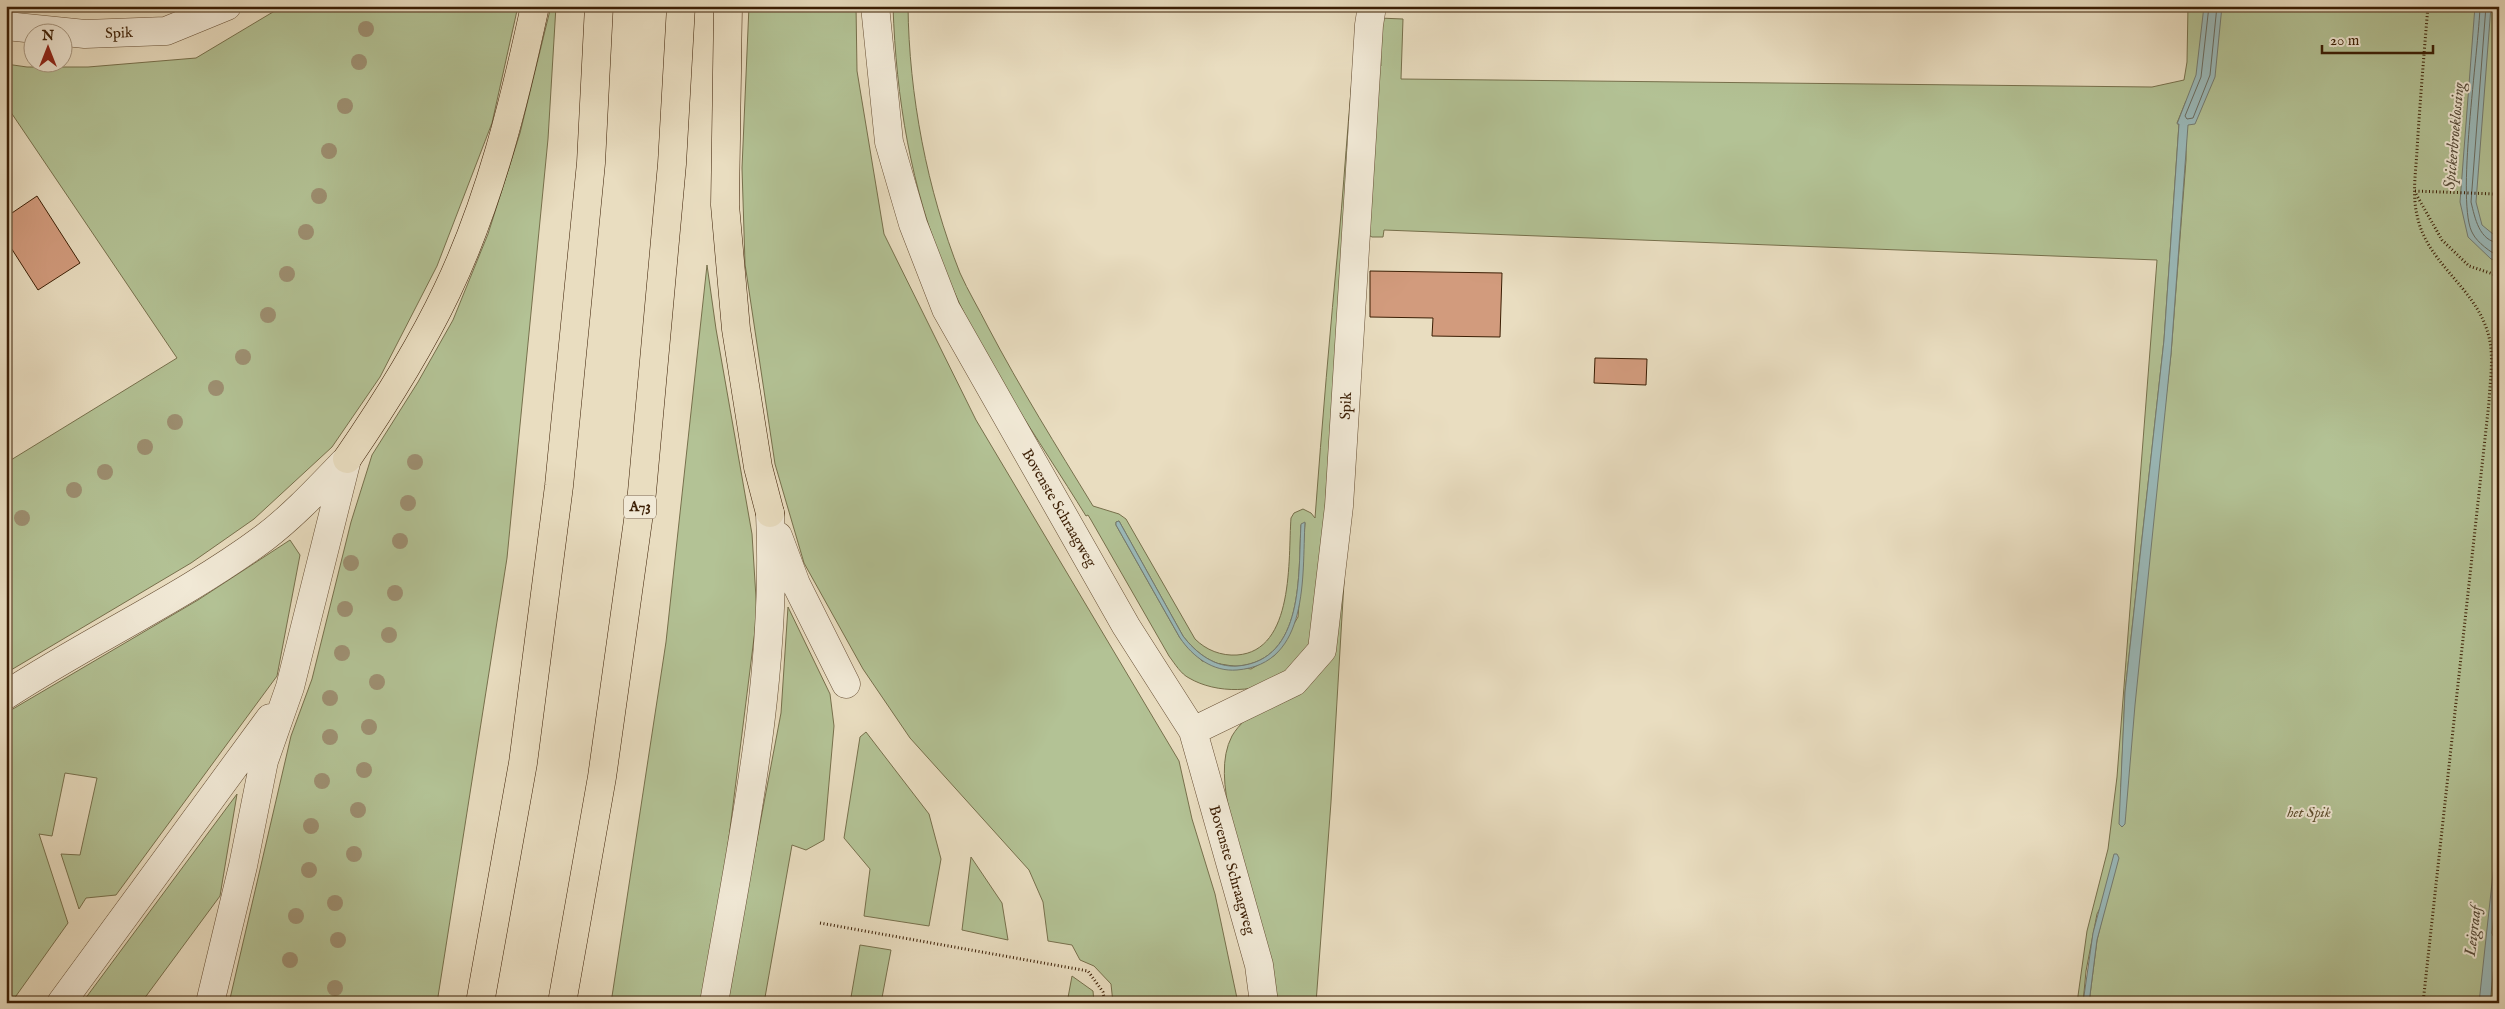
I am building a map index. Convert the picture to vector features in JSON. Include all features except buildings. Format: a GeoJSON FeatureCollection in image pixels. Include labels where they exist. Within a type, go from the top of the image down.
{"type":"FeatureCollection","features":[{"type":"Feature","properties":{"kind":"highway"},"geometry":{"type":"LineString","coordinates":[[347,460],[386,402],[424,337],[448,289],[473,228],[502,143],[535,6]]}},
{"type":"Feature","properties":{"kind":"highway"},"geometry":{"type":"LineString","coordinates":[[480,1003],[523,763],[559,486],[591,163],[599,6]]}},
{"type":"Feature","properties":{"kind":"highway","name":"A73"},"geometry":{"type":"LineString","coordinates":[[562,1003],[602,778],[642,492],[672,164],[681,6]]}},
{"type":"Feature","properties":{"kind":"highway"},"geometry":{"type":"LineString","coordinates":[[728,6],[725,205],[736,329],[758,467],[770,513]]}},
{"type":"Feature","properties":{"kind":"street","name":"Spik"},"geometry":{"type":"LineString","coordinates":[[6,26],[85,34],[166,31],[227,6]]}},
{"type":"Feature","properties":{"kind":"street","name":"Bovenste Schraagweg"},"geometry":{"type":"LineString","coordinates":[[875,6],[889,142],[913,224],[946,310],[1126,626],[1193,731],[1259,965],[1264,1003]]}},
{"type":"Feature","properties":{"kind":"street","name":"Spik"},"geometry":{"type":"LineString","coordinates":[[1193,731],[1294,682],[1322,650],[1340,506],[1368,25],[1372,6]]}},
{"type":"Feature","properties":{"kind":"street"},"geometry":{"type":"LineString","coordinates":[[210,1003],[243,866],[264,761],[290,687],[347,460]]}},
{"type":"Feature","properties":{"kind":"street"},"geometry":{"type":"LineString","coordinates":[[6,695],[202,579],[264,538],[305,502],[347,460]]}},
{"type":"Feature","properties":{"kind":"street"},"geometry":{"type":"LineString","coordinates":[[770,513],[796,584],[846,684]]}},
{"type":"Feature","properties":{"kind":"street"},"geometry":{"type":"LineString","coordinates":[[714,1003],[742,842],[766,681],[772,595],[770,513]]}},
{"type":"Feature","properties":{"kind":"street"},"geometry":{"type":"LineString","coordinates":[[61,1003],[267,724],[290,687]]}},
{"type":"Feature","properties":{"kind":"path"},"geometry":{"type":"LineString","coordinates":[[2423,1003],[2488,412],[2492,354],[2488,330],[2477,307],[2437,260],[2423,236],[2416,214],[2415,191],[2428,6]]}},
{"type":"Feature","properties":{"kind":"path"},"geometry":{"type":"LineString","coordinates":[[2415,191],[2494,194]]}},
{"type":"Feature","properties":{"kind":"path"},"geometry":{"type":"LineString","coordinates":[[2415,191],[2442,240],[2469,266],[2499,276]]}},
{"type":"Feature","properties":{"kind":"path"},"geometry":{"type":"LineString","coordinates":[[820,923],[1088,971],[1103,992],[1105,1003]]}},
{"type":"Feature","properties":{"kind":"green space"},"geometry":{"type":"Polygon","coordinates":[[[283,6],[518,6],[492,123],[437,266],[380,377],[332,447],[254,519],[191,563],[6,673],[6,463],[177,358],[6,105],[6,64],[22,66],[22,72],[72,72],[72,67],[196,58],[283,6]]]}},
{"type":"Feature","properties":{"kind":"green space"},"geometry":{"type":"Polygon","coordinates":[[[551,6],[556,6],[548,139],[507,558],[437,1003],[229,1003],[291,736],[312,679],[351,522],[372,455],[418,382],[453,320],[488,234],[520,133],[551,6]]]}},
{"type":"Feature","properties":{"kind":"green space"},"geometry":{"type":"Polygon","coordinates":[[[749,6],[856,6],[857,71],[884,234],[976,420],[1179,761],[1192,819],[1215,894],[1238,1003],[1113,1003],[1111,984],[1094,966],[1080,960],[1072,945],[1048,941],[1043,902],[1029,870],[910,738],[863,669],[804,563],[775,464],[745,264],[742,168],[749,6]]]}},
{"type":"Feature","properties":{"kind":"green space"},"geometry":{"type":"Polygon","coordinates":[[[893,6],[908,6],[909,40],[916,108],[929,176],[948,241],[960,273],[1000,350],[1093,506],[1119,514],[1126,519],[1195,639],[1214,651],[1237,655],[1256,650],[1269,638],[1279,620],[1285,600],[1288,578],[1291,518],[1294,513],[1303,509],[1311,513],[1315,518],[1360,6],[1317,626],[1300,658],[1291,669],[1275,681],[1251,688],[1225,689],[1200,683],[1186,676],[1181,671],[1169,656],[1088,515],[1086,516],[993,367],[960,305],[946,273],[923,208],[907,142],[893,6]],[[1119,521],[1116,522],[1180,638],[1202,661],[1220,664],[1200,653],[1183,636],[1119,521]],[[1305,523],[1301,525],[1294,611],[1287,631],[1276,648],[1260,660],[1233,666],[1251,669],[1275,655],[1298,617],[1305,523]]]}},
{"type":"Feature","properties":{"kind":"green space","name":"het Spik"},"geometry":{"type":"Polygon","coordinates":[[[2188,6],[2499,6],[2499,1003],[2089,1003],[2097,940],[2109,890],[2097,914],[2086,971],[2083,1003],[2077,1003],[2087,931],[2108,849],[2117,777],[2157,260],[1384,230],[1383,237],[1372,237],[1363,232],[1375,67],[1381,66],[1379,18],[1403,19],[1401,79],[2152,87],[2184,80],[2187,62],[2188,6]],[[2186,101],[2177,123],[2179,124],[2164,340],[2125,692],[2121,787],[2171,354],[2186,160],[2186,101]]]}},
{"type":"Feature","properties":{"kind":"green space"},"geometry":{"type":"Polygon","coordinates":[[[707,265],[716,329],[752,534],[757,614],[713,965],[706,1003],[611,1003],[666,642],[707,265]]]}},
{"type":"Feature","properties":{"kind":"green space"},"geometry":{"type":"Polygon","coordinates":[[[1349,498],[1331,802],[1316,1003],[1274,1003],[1258,914],[1226,795],[1224,774],[1226,754],[1232,736],[1245,720],[1263,706],[1301,683],[1349,498]]]}},
{"type":"Feature","properties":{"kind":"green space"},"geometry":{"type":"Polygon","coordinates":[[[290,540],[300,555],[277,676],[116,895],[86,898],[79,909],[61,854],[80,855],[97,778],[65,773],[52,836],[39,834],[68,923],[11,1003],[6,1003],[6,713],[198,600],[290,540]]]}},
{"type":"Feature","properties":{"kind":"green space"},"geometry":{"type":"Polygon","coordinates":[[[788,607],[830,694],[834,726],[824,840],[806,850],[792,845],[764,1003],[726,1003],[781,713],[788,607]]]}},
{"type":"Feature","properties":{"kind":"green space"},"geometry":{"type":"Polygon","coordinates":[[[866,732],[929,814],[941,859],[929,926],[864,916],[870,869],[844,838],[860,737],[866,732]]]}},
{"type":"Feature","properties":{"kind":"green space"},"geometry":{"type":"Polygon","coordinates":[[[237,794],[220,896],[141,1003],[82,1003],[237,794]]]}},
{"type":"Feature","properties":{"kind":"green space"},"geometry":{"type":"Polygon","coordinates":[[[971,857],[1002,903],[1008,940],[962,930],[971,857]]]}},
{"type":"Feature","properties":{"kind":"green space"},"geometry":{"type":"Polygon","coordinates":[[[860,945],[891,950],[881,1003],[850,1003],[860,945]]]}},
{"type":"Feature","properties":{"kind":"green space"},"geometry":{"type":"Polygon","coordinates":[[[1072,976],[1093,991],[1094,1003],[1067,1003],[1072,976]]]}},
{"type":"Feature","properties":{"kind":"water"},"geometry":{"type":"Polygon","coordinates":[[[2204,6],[2222,6],[2215,77],[2195,124],[2188,125],[2171,354],[2135,705],[2125,824],[2122,827],[2119,824],[2125,692],[2164,340],[2179,124],[2177,124],[2196,75],[2204,6]]]}},
{"type":"Feature","properties":{"kind":"water"},"geometry":{"type":"Polygon","coordinates":[[[2475,6],[2491,6],[2476,202],[2482,225],[2499,239],[2499,261],[2491,259],[2468,237],[2460,202],[2475,6]]]}},
{"type":"Feature","properties":{"kind":"water"},"geometry":{"type":"Polygon","coordinates":[[[1119,521],[1183,636],[1207,658],[1222,665],[1230,666],[1238,666],[1260,660],[1276,648],[1287,631],[1294,611],[1301,524],[1305,522],[1301,591],[1297,614],[1290,635],[1278,652],[1261,664],[1237,670],[1220,669],[1197,657],[1180,638],[1116,525],[1116,522],[1119,521]]]}},
{"type":"Feature","properties":{"kind":"water"},"geometry":{"type":"Polygon","coordinates":[[[2499,818],[2499,919],[2490,1003],[2479,1003],[2499,818]]]}},
{"type":"Feature","properties":{"kind":"water"},"geometry":{"type":"Polygon","coordinates":[[[2114,854],[2117,854],[2119,858],[2097,940],[2089,1003],[2083,1003],[2093,933],[2114,854]]]}},
{"type":"Feature","properties":{"kind":"water label","name":"Spickerbroeklossing"},"geometry":{"type":"Point","coordinates":[2455,136]}},
{"type":"Feature","properties":{"kind":"water label","name":"Leigraaf"},"geometry":{"type":"Point","coordinates":[2474,931]}}]}
